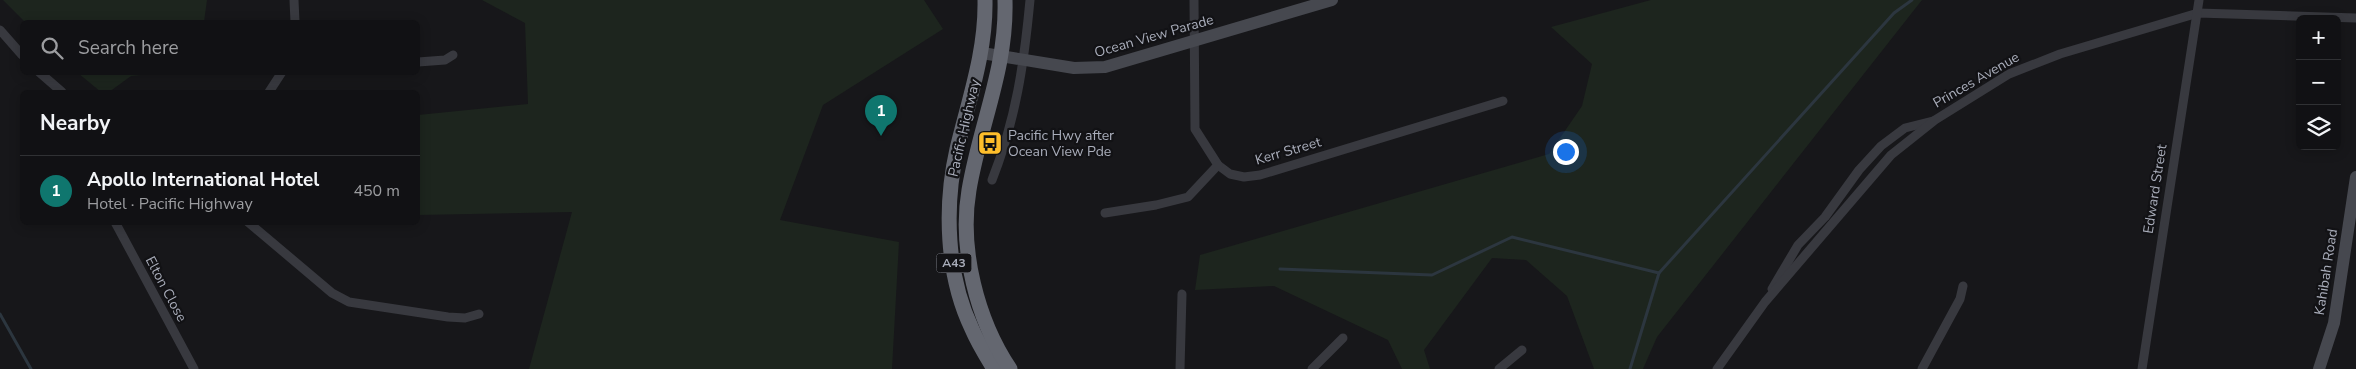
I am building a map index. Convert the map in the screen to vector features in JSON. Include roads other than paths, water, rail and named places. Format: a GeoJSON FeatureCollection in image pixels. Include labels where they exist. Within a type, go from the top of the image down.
{"type":"FeatureCollection","features":[{"type":"Feature","properties":{"kind":"highway","name":"Pacific Highway"},"geometry":{"type":"LineString","coordinates":[[986,0],[986,21],[982,53],[957,149],[951,180],[950,209],[954,269],[961,298],[971,328],[994,369]]}},
{"type":"Feature","properties":{"kind":"highway","name":"Pacific Highway"},"geometry":{"type":"LineString","coordinates":[[1005,0],[1006,22],[1002,56],[976,158],[966,217],[969,255],[975,290],[985,320],[1010,369]]}},
{"type":"Feature","properties":{"kind":"street"},"geometry":{"type":"LineString","coordinates":[[294,0],[295,20]]}},
{"type":"Feature","properties":{"kind":"street"},"geometry":{"type":"LineString","coordinates":[[992,180],[1011,124],[1025,60],[1030,0]]}},
{"type":"Feature","properties":{"kind":"street"},"geometry":{"type":"LineString","coordinates":[[1105,213],[1188,197],[1218,165],[1195,129],[1194,0]]}},
{"type":"Feature","properties":{"kind":"street","name":"Ocean View Parade"},"geometry":{"type":"LineString","coordinates":[[982,53],[1089,69],[1105,67],[1332,0]]}},
{"type":"Feature","properties":{"kind":"street","name":"Edward Street"},"geometry":{"type":"LineString","coordinates":[[2142,369],[2199,0]]}},
{"type":"Feature","properties":{"kind":"street","name":"Princes Avenue"},"geometry":{"type":"LineString","coordinates":[[1717,369],[1765,302],[1891,155],[1935,120],[2009,74],[2034,63],[2198,13],[2356,18]]}},
{"type":"Feature","properties":{"kind":"street"},"geometry":{"type":"LineString","coordinates":[[0,30],[20,52]]}},
{"type":"Feature","properties":{"kind":"street"},"geometry":{"type":"LineString","coordinates":[[420,62],[445,60],[453,55]]}},
{"type":"Feature","properties":{"kind":"street"},"geometry":{"type":"LineString","coordinates":[[42,75],[60,90]]}},
{"type":"Feature","properties":{"kind":"street"},"geometry":{"type":"LineString","coordinates":[[270,90],[280,75]]}},
{"type":"Feature","properties":{"kind":"street","name":"Kerr Street"},"geometry":{"type":"LineString","coordinates":[[1218,165],[1230,174],[1244,177],[1260,175],[1502,101]]}},
{"type":"Feature","properties":{"kind":"street"},"geometry":{"type":"LineString","coordinates":[[1765,302],[1798,245],[1825,217],[1871,157],[1890,138],[1904,128],[1935,120]]}},
{"type":"Feature","properties":{"kind":"street","name":"Kahibah Road"},"geometry":{"type":"LineString","coordinates":[[2319,369],[2334,323],[2352,230],[2356,177]]}},
{"type":"Feature","properties":{"kind":"street","name":"Elton Close"},"geometry":{"type":"LineString","coordinates":[[117,225],[194,369]]}},
{"type":"Feature","properties":{"kind":"street"},"geometry":{"type":"LineString","coordinates":[[252,225],[332,293],[349,302],[448,317],[465,318],[479,314]]}},
{"type":"Feature","properties":{"kind":"street"},"geometry":{"type":"LineString","coordinates":[[1922,369],[1960,299],[1963,286]]}},
{"type":"Feature","properties":{"kind":"street"},"geometry":{"type":"LineString","coordinates":[[1180,369],[1182,294]]}},
{"type":"Feature","properties":{"kind":"street"},"geometry":{"type":"LineString","coordinates":[[1312,369],[1343,338]]}},
{"type":"Feature","properties":{"kind":"street"},"geometry":{"type":"LineString","coordinates":[[1499,369],[1522,350]]}},
{"type":"Feature","properties":{"kind":"waterway"},"geometry":{"type":"LineString","coordinates":[[1630,369],[1659,273],[1894,13],[1912,0]]}},
{"type":"Feature","properties":{"kind":"waterway"},"geometry":{"type":"LineString","coordinates":[[1280,269],[1432,275],[1512,237],[1659,273]]}},
{"type":"Feature","properties":{"kind":"waterway"},"geometry":{"type":"LineString","coordinates":[[0,314],[31,369]]}},
{"type":"Feature","properties":{"kind":"place","name":"Apollo International Hotel"},"geometry":{"type":"Point","coordinates":[881,136]}},
{"type":"Feature","properties":{"kind":"place","name":"Pacific Hwy after Ocean View Pde"},"geometry":{"type":"Point","coordinates":[990,143]}}]}
